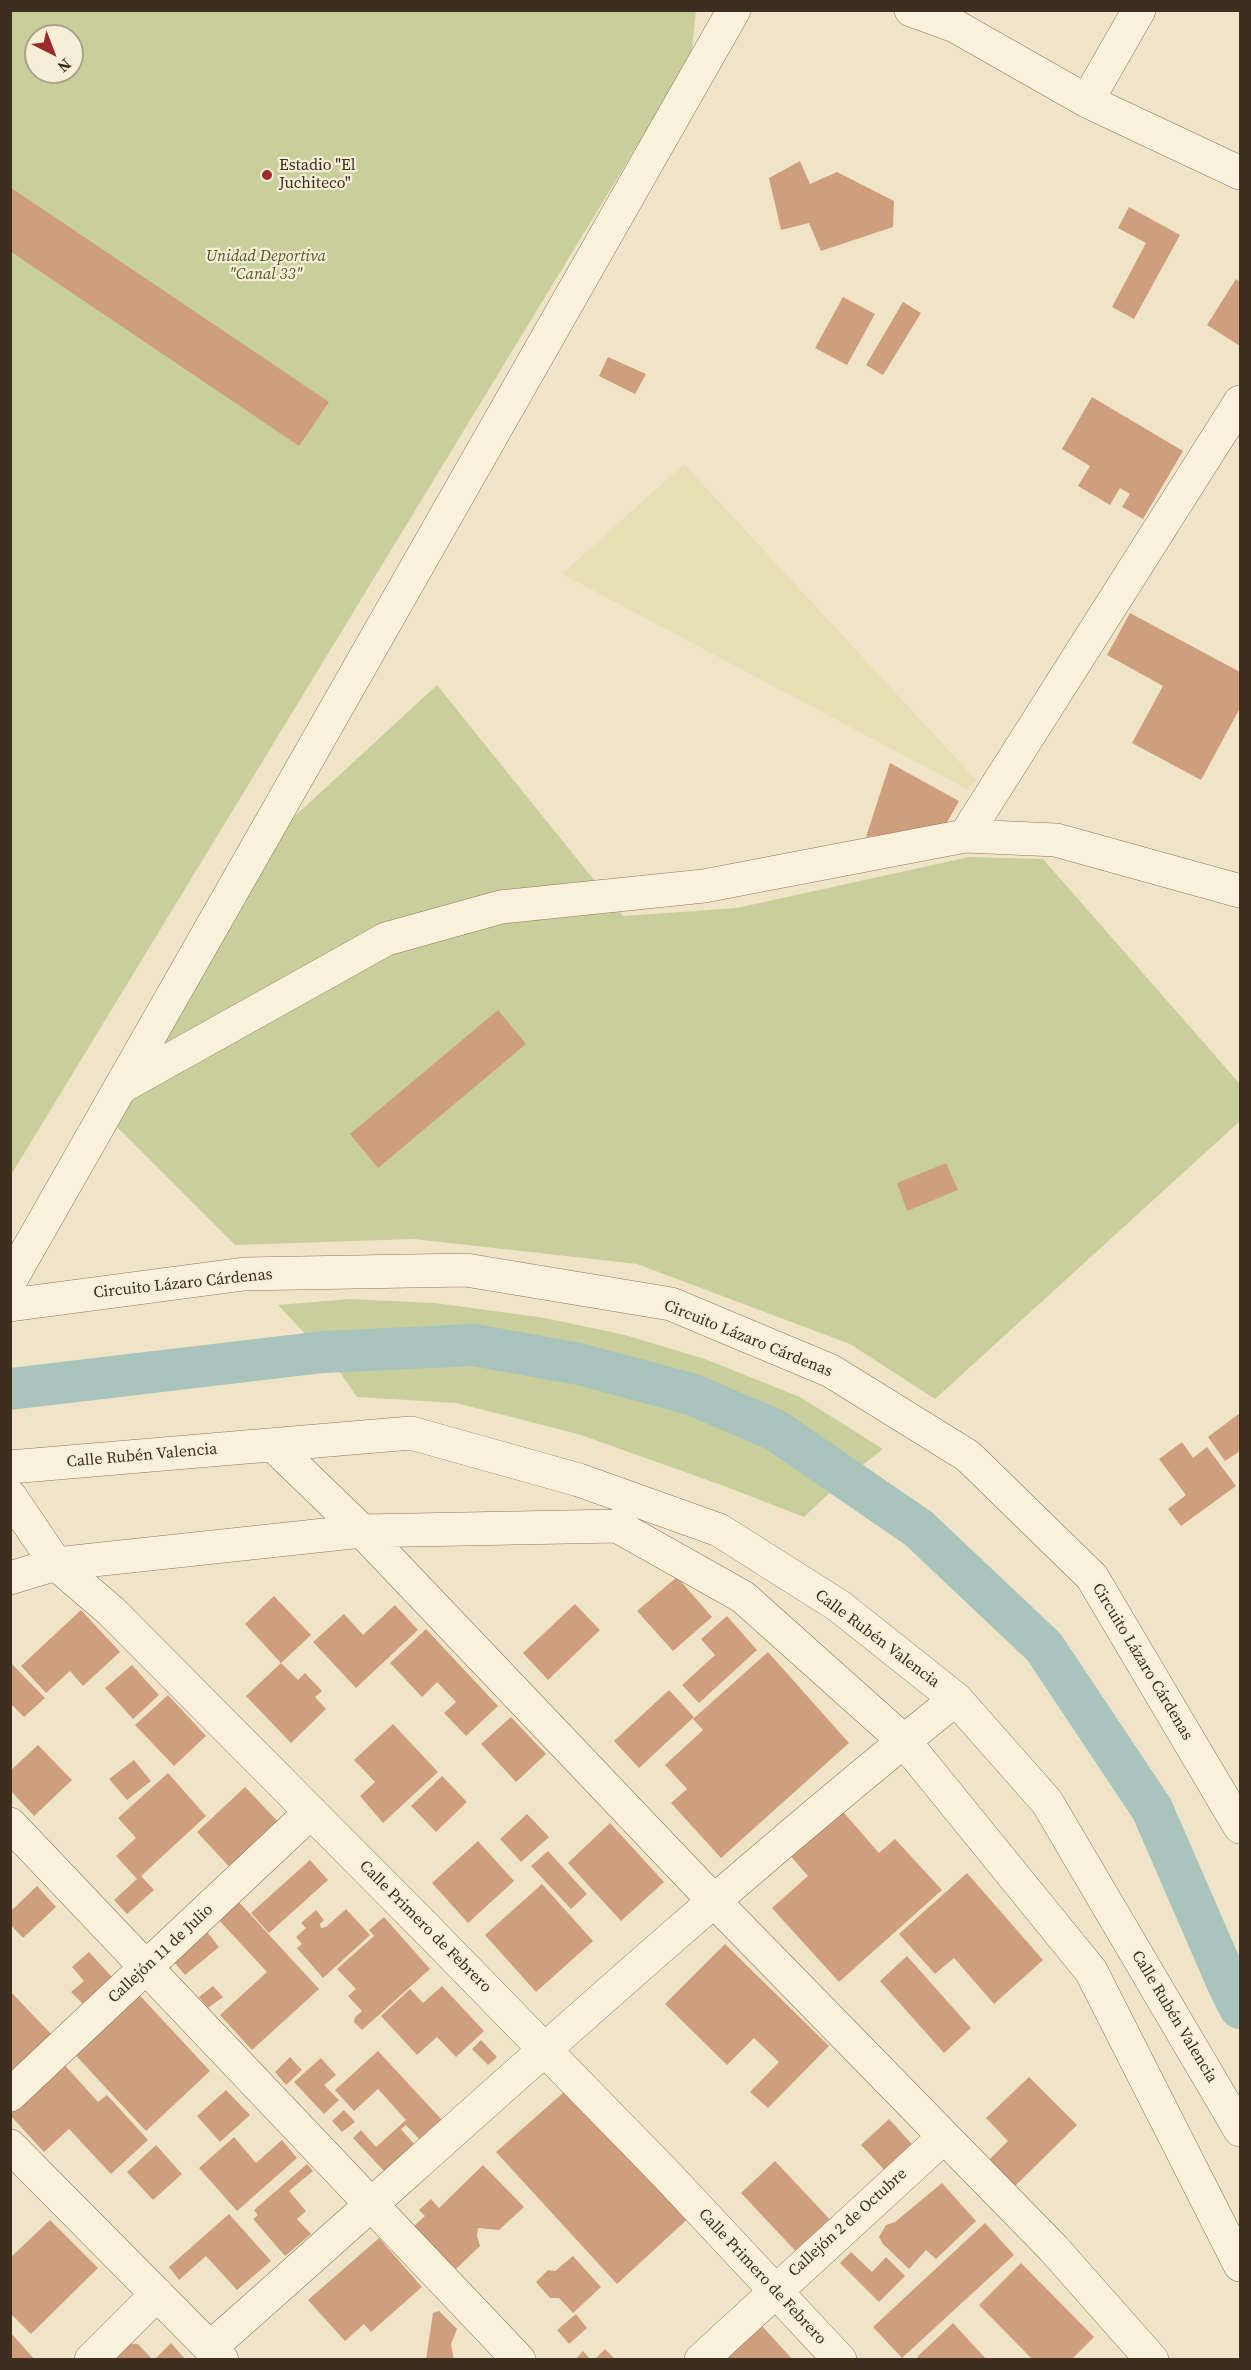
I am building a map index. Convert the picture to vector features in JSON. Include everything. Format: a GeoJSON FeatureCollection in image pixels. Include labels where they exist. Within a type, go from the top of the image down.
{"type":"FeatureCollection","features":[{"type":"Feature","properties":{"kind":"street"},"geometry":{"type":"LineString","coordinates":[[10,1281],[734,10]]}},
{"type":"Feature","properties":{"kind":"street"},"geometry":{"type":"LineString","coordinates":[[911,10],[955,26],[1087,101],[1240,173]]}},
{"type":"Feature","properties":{"kind":"street"},"geometry":{"type":"LineString","coordinates":[[1087,101],[1139,10]]}},
{"type":"Feature","properties":{"kind":"street"},"geometry":{"type":"LineString","coordinates":[[965,836],[1240,402]]}},
{"type":"Feature","properties":{"kind":"street"},"geometry":{"type":"LineString","coordinates":[[121,1087],[386,939],[501,907],[704,886],[965,836],[1056,840],[1240,891]]}},
{"type":"Feature","properties":{"kind":"street","name":"Circuito Lázaro Cárdenas"},"geometry":{"type":"LineString","coordinates":[[10,1305],[244,1274],[466,1270],[671,1304],[831,1371],[968,1456],[1092,1577],[1240,1827]]}},
{"type":"Feature","properties":{"kind":"street","name":"Calle Rubén Valencia"},"geometry":{"type":"LineString","coordinates":[[10,1467],[411,1433],[579,1480],[719,1530],[839,1606],[956,1699],[1047,1802],[1240,2130]]}},
{"type":"Feature","properties":{"kind":"street"},"geometry":{"type":"LineString","coordinates":[[273,1445],[362,1531],[714,1901],[1053,2248],[1152,2360]]}},
{"type":"Feature","properties":{"kind":"street","name":"Calle Primero de Febrero"},"geometry":{"type":"LineString","coordinates":[[10,1496],[56,1564],[111,1611],[311,1812],[666,2174],[840,2360]]}},
{"type":"Feature","properties":{"kind":"street"},"geometry":{"type":"LineString","coordinates":[[10,1578],[56,1564],[362,1531],[617,1526],[743,1597],[904,1741],[1091,1971],[1240,2265]]}},
{"type":"Feature","properties":{"kind":"street"},"geometry":{"type":"LineString","coordinates":[[10,2146],[217,2353],[372,2205],[544,2049],[714,1901],[956,1699]]}},
{"type":"Feature","properties":{"kind":"street","name":"Callejón 11 de Julio"},"geometry":{"type":"LineString","coordinates":[[10,2095],[311,1812]]}},
{"type":"Feature","properties":{"kind":"street"},"geometry":{"type":"LineString","coordinates":[[10,1824],[519,2360]]}},
{"type":"Feature","properties":{"kind":"street","name":"Callejón 2 de Octubre"},"geometry":{"type":"LineString","coordinates":[[701,2360],[944,2137]]}},
{"type":"Feature","properties":{"kind":"street"},"geometry":{"type":"LineString","coordinates":[[91,2360],[157,2294]]}},
{"type":"Feature","properties":{"kind":"shaded area"},"geometry":{"type":"Polygon","coordinates":[[[684,464],[977,781],[967,789],[562,574],[684,464]]]}},
{"type":"Feature","properties":{"kind":"green space","name":"Unidad Deportiva \"Canal 33\""},"geometry":{"type":"Polygon","coordinates":[[[696,10],[691,57],[11,1175],[10,11],[696,10]]]}},
{"type":"Feature","properties":{"kind":"green space"},"geometry":{"type":"Polygon","coordinates":[[[437,685],[623,916],[737,908],[969,857],[1043,859],[1240,1084],[1240,1121],[935,1399],[850,1344],[637,1264],[414,1239],[235,1245],[112,1122],[231,875],[437,685]]]}},
{"type":"Feature","properties":{"kind":"green space"},"geometry":{"type":"Polygon","coordinates":[[[349,1299],[435,1303],[545,1318],[625,1335],[705,1359],[800,1397],[883,1449],[859,1468],[783,1425],[735,1402],[613,1366],[465,1333],[312,1341],[278,1305],[349,1299]]]}},
{"type":"Feature","properties":{"kind":"green space"},"geometry":{"type":"Polygon","coordinates":[[[469,1359],[605,1385],[681,1407],[770,1440],[841,1482],[804,1517],[578,1434],[456,1403],[357,1397],[332,1361],[469,1359]]]}},
{"type":"Feature","properties":{"kind":"building"},"geometry":{"type":"Polygon","coordinates":[[[800,161],[810,184],[837,172],[894,201],[893,227],[821,251],[809,223],[781,230],[769,178],[800,161]]]}},
{"type":"Feature","properties":{"kind":"building"},"geometry":{"type":"Polygon","coordinates":[[[10,187],[329,402],[299,446],[10,251],[10,187]]]}},
{"type":"Feature","properties":{"kind":"building"},"geometry":{"type":"Polygon","coordinates":[[[1129,207],[1180,235],[1134,319],[1112,307],[1146,243],[1118,228],[1129,207]]]}},
{"type":"Feature","properties":{"kind":"building"},"geometry":{"type":"Polygon","coordinates":[[[1236,279],[1240,282],[1240,346],[1207,325],[1236,279]]]}},
{"type":"Feature","properties":{"kind":"building"},"geometry":{"type":"Polygon","coordinates":[[[843,297],[875,314],[847,365],[815,348],[843,297]]]}},
{"type":"Feature","properties":{"kind":"building"},"geometry":{"type":"Polygon","coordinates":[[[903,302],[921,313],[883,375],[866,365],[903,302]]]}},
{"type":"Feature","properties":{"kind":"building"},"geometry":{"type":"Polygon","coordinates":[[[608,357],[646,374],[635,394],[599,376],[608,357]]]}},
{"type":"Feature","properties":{"kind":"building"},"geometry":{"type":"Polygon","coordinates":[[[1092,397],[1183,451],[1143,519],[1122,507],[1130,494],[1120,488],[1110,505],[1078,486],[1090,466],[1062,449],[1092,397]]]}},
{"type":"Feature","properties":{"kind":"building"},"geometry":{"type":"Polygon","coordinates":[[[1130,613],[1240,672],[1240,708],[1201,780],[1132,743],[1163,686],[1107,655],[1130,613]]]}},
{"type":"Feature","properties":{"kind":"building"},"geometry":{"type":"Polygon","coordinates":[[[890,763],[959,801],[945,826],[866,837],[890,763]]]}},
{"type":"Feature","properties":{"kind":"building"},"geometry":{"type":"Polygon","coordinates":[[[498,1010],[526,1044],[378,1168],[350,1134],[498,1010]]]}},
{"type":"Feature","properties":{"kind":"building"},"geometry":{"type":"Polygon","coordinates":[[[946,1163],[958,1190],[907,1211],[897,1183],[946,1163]]]}},
{"type":"Feature","properties":{"kind":"building"},"geometry":{"type":"Polygon","coordinates":[[[1240,1413],[1240,1451],[1225,1461],[1208,1437],[1240,1413]]]}},
{"type":"Feature","properties":{"kind":"building"},"geometry":{"type":"Polygon","coordinates":[[[1182,1442],[1193,1458],[1207,1447],[1236,1486],[1181,1526],[1168,1509],[1186,1495],[1159,1459],[1182,1442]]]}},
{"type":"Feature","properties":{"kind":"building"},"geometry":{"type":"Polygon","coordinates":[[[677,1577],[712,1617],[673,1651],[637,1611],[677,1577]]]}},
{"type":"Feature","properties":{"kind":"building"},"geometry":{"type":"Polygon","coordinates":[[[274,1596],[311,1635],[281,1663],[245,1624],[274,1596]]]}},
{"type":"Feature","properties":{"kind":"building"},"geometry":{"type":"Polygon","coordinates":[[[575,1604],[600,1630],[548,1680],[523,1653],[575,1604]]]}},
{"type":"Feature","properties":{"kind":"building"},"geometry":{"type":"Polygon","coordinates":[[[395,1605],[418,1630],[356,1688],[313,1642],[344,1614],[363,1635],[395,1605]]]}},
{"type":"Feature","properties":{"kind":"building"},"geometry":{"type":"Polygon","coordinates":[[[81,1610],[120,1652],[83,1686],[70,1671],[46,1693],[21,1666],[81,1610]]]}},
{"type":"Feature","properties":{"kind":"building"},"geometry":{"type":"Polygon","coordinates":[[[727,1616],[757,1650],[699,1703],[682,1685],[715,1655],[701,1639],[727,1616]]]}},
{"type":"Feature","properties":{"kind":"building"},"geometry":{"type":"Polygon","coordinates":[[[426,1629],[498,1706],[466,1736],[444,1713],[456,1702],[437,1682],[422,1697],[390,1663],[426,1629]]]}},
{"type":"Feature","properties":{"kind":"building"},"geometry":{"type":"Polygon","coordinates":[[[768,1652],[849,1743],[721,1858],[671,1803],[687,1789],[665,1765],[703,1730],[693,1719],[768,1652]]]}},
{"type":"Feature","properties":{"kind":"building"},"geometry":{"type":"Polygon","coordinates":[[[10,1662],[45,1698],[24,1717],[10,1703],[10,1662]]]}},
{"type":"Feature","properties":{"kind":"building"},"geometry":{"type":"Polygon","coordinates":[[[281,1663],[298,1680],[305,1673],[322,1691],[315,1697],[326,1709],[291,1743],[246,1696],[281,1663]]]}},
{"type":"Feature","properties":{"kind":"building"},"geometry":{"type":"Polygon","coordinates":[[[132,1665],[159,1695],[133,1719],[105,1688],[132,1665]]]}},
{"type":"Feature","properties":{"kind":"building"},"geometry":{"type":"Polygon","coordinates":[[[669,1690],[694,1717],[639,1768],[614,1741],[669,1690]]]}},
{"type":"Feature","properties":{"kind":"building"},"geometry":{"type":"Polygon","coordinates":[[[168,1695],[206,1736],[174,1766],[135,1725],[168,1695]]]}},
{"type":"Feature","properties":{"kind":"building"},"geometry":{"type":"Polygon","coordinates":[[[511,1717],[546,1754],[516,1782],[481,1744],[511,1717]]]}},
{"type":"Feature","properties":{"kind":"building"},"geometry":{"type":"Polygon","coordinates":[[[393,1724],[438,1772],[383,1823],[360,1796],[375,1782],[354,1760],[393,1724]]]}},
{"type":"Feature","properties":{"kind":"building"},"geometry":{"type":"Polygon","coordinates":[[[38,1745],[72,1780],[34,1816],[10,1790],[10,1771],[38,1745]]]}},
{"type":"Feature","properties":{"kind":"building"},"geometry":{"type":"Polygon","coordinates":[[[134,1760],[151,1781],[127,1800],[109,1779],[134,1760]]]}},
{"type":"Feature","properties":{"kind":"building"},"geometry":{"type":"Polygon","coordinates":[[[168,1773],[206,1816],[141,1876],[154,1890],[127,1914],[114,1900],[137,1879],[116,1856],[136,1838],[118,1818],[168,1773]]]}},
{"type":"Feature","properties":{"kind":"building"},"geometry":{"type":"Polygon","coordinates":[[[442,1776],[467,1802],[436,1832],[411,1806],[442,1776]]]}},
{"type":"Feature","properties":{"kind":"building"},"geometry":{"type":"Polygon","coordinates":[[[245,1787],[285,1829],[237,1875],[197,1832],[245,1787]]]}},
{"type":"Feature","properties":{"kind":"building"},"geometry":{"type":"Polygon","coordinates":[[[838,1806],[879,1853],[895,1839],[942,1890],[839,1982],[772,1908],[808,1876],[787,1852],[838,1806]]]}},
{"type":"Feature","properties":{"kind":"building"},"geometry":{"type":"Polygon","coordinates":[[[527,1814],[549,1837],[521,1862],[500,1839],[527,1814]]]}},
{"type":"Feature","properties":{"kind":"building"},"geometry":{"type":"Polygon","coordinates":[[[610,1823],[664,1882],[621,1921],[568,1863],[610,1823]]]}},
{"type":"Feature","properties":{"kind":"building"},"geometry":{"type":"Polygon","coordinates":[[[478,1841],[514,1881],[468,1923],[432,1883],[478,1841]]]}},
{"type":"Feature","properties":{"kind":"building"},"geometry":{"type":"Polygon","coordinates":[[[548,1851],[587,1894],[571,1909],[531,1866],[548,1851]]]}},
{"type":"Feature","properties":{"kind":"building"},"geometry":{"type":"Polygon","coordinates":[[[310,1860],[328,1880],[269,1933],[251,1913],[310,1860]]]}},
{"type":"Feature","properties":{"kind":"building"},"geometry":{"type":"Polygon","coordinates":[[[967,1873],[1043,1960],[994,2004],[954,1958],[935,1974],[899,1934],[967,1873]]]}},
{"type":"Feature","properties":{"kind":"building"},"geometry":{"type":"Polygon","coordinates":[[[542,1884],[593,1941],[536,1992],[485,1935],[542,1884]]]}},
{"type":"Feature","properties":{"kind":"building"},"geometry":{"type":"Polygon","coordinates":[[[37,1886],[56,1907],[23,1938],[10,1924],[10,1912],[37,1886]]]}},
{"type":"Feature","properties":{"kind":"building"},"geometry":{"type":"Polygon","coordinates":[[[237,1900],[319,1989],[252,2050],[220,2015],[267,1972],[217,1918],[237,1900]]]}},
{"type":"Feature","properties":{"kind":"building"},"geometry":{"type":"Polygon","coordinates":[[[346,1909],[370,1935],[323,1978],[297,1948],[302,1944],[296,1937],[306,1928],[301,1923],[316,1910],[324,1920],[320,1924],[321,1928],[326,1927],[346,1909]]]}},
{"type":"Feature","properties":{"kind":"building"},"geometry":{"type":"Polygon","coordinates":[[[384,1917],[430,1969],[362,2030],[354,2022],[355,2017],[362,2011],[348,1996],[356,1989],[337,1969],[374,1936],[369,1930],[384,1917]]]}},
{"type":"Feature","properties":{"kind":"building"},"geometry":{"type":"Polygon","coordinates":[[[200,1923],[219,1947],[185,1975],[165,1951],[200,1923]]]}},
{"type":"Feature","properties":{"kind":"building"},"geometry":{"type":"Polygon","coordinates":[[[725,1944],[829,2046],[768,2108],[750,2092],[779,2062],[754,2038],[727,2065],[665,2004],[725,1944]]]}},
{"type":"Feature","properties":{"kind":"building"},"geometry":{"type":"Polygon","coordinates":[[[89,1952],[112,1977],[83,2004],[71,1992],[84,1981],[72,1967],[89,1952]]]}},
{"type":"Feature","properties":{"kind":"building"},"geometry":{"type":"Polygon","coordinates":[[[907,1956],[971,2028],[944,2053],[880,1981],[907,1956]]]}},
{"type":"Feature","properties":{"kind":"building"},"geometry":{"type":"Polygon","coordinates":[[[213,1986],[223,1997],[208,2008],[199,1997],[213,1986]]]}},
{"type":"Feature","properties":{"kind":"building"},"geometry":{"type":"Polygon","coordinates":[[[442,1986],[484,2031],[456,2057],[437,2037],[417,2055],[381,2016],[410,1989],[423,2003],[442,1986]]]}},
{"type":"Feature","properties":{"kind":"building"},"geometry":{"type":"Polygon","coordinates":[[[132,1987],[210,2071],[146,2131],[67,2046],[132,1987]]]}},
{"type":"Feature","properties":{"kind":"building"},"geometry":{"type":"Polygon","coordinates":[[[10,1991],[54,2037],[10,2079],[10,1991]]]}},
{"type":"Feature","properties":{"kind":"building"},"geometry":{"type":"Polygon","coordinates":[[[481,2040],[497,2057],[488,2065],[472,2049],[481,2040]]]}},
{"type":"Feature","properties":{"kind":"building"},"geometry":{"type":"Polygon","coordinates":[[[378,2051],[442,2120],[420,2140],[406,2125],[401,2129],[415,2145],[385,2172],[353,2138],[361,2130],[376,2147],[406,2120],[378,2089],[354,2111],[335,2090],[378,2051]]]}},
{"type":"Feature","properties":{"kind":"building"},"geometry":{"type":"Polygon","coordinates":[[[290,2057],[302,2070],[286,2085],[275,2072],[290,2057]]]}},
{"type":"Feature","properties":{"kind":"building"},"geometry":{"type":"Polygon","coordinates":[[[321,2058],[336,2075],[324,2085],[339,2100],[324,2114],[294,2082],[321,2058]]]}},
{"type":"Feature","properties":{"kind":"building"},"geometry":{"type":"Polygon","coordinates":[[[62,2062],[98,2102],[107,2095],[148,2140],[111,2174],[69,2129],[44,2152],[10,2115],[10,2110],[62,2062]]]}},
{"type":"Feature","properties":{"kind":"building"},"geometry":{"type":"Polygon","coordinates":[[[1029,2077],[1077,2125],[1015,2186],[989,2160],[1008,2141],[986,2118],[1029,2077]]]}},
{"type":"Feature","properties":{"kind":"building"},"geometry":{"type":"Polygon","coordinates":[[[572,2085],[692,2215],[617,2284],[496,2152],[572,2085]]]}},
{"type":"Feature","properties":{"kind":"building"},"geometry":{"type":"Polygon","coordinates":[[[226,2090],[250,2115],[220,2142],[197,2116],[226,2090]]]}},
{"type":"Feature","properties":{"kind":"building"},"geometry":{"type":"Polygon","coordinates":[[[344,2110],[355,2122],[342,2132],[332,2121],[344,2110]]]}},
{"type":"Feature","properties":{"kind":"building"},"geometry":{"type":"Polygon","coordinates":[[[889,2119],[920,2153],[893,2179],[861,2145],[889,2119]]]}},
{"type":"Feature","properties":{"kind":"building"},"geometry":{"type":"Polygon","coordinates":[[[234,2137],[256,2163],[282,2140],[297,2158],[237,2211],[199,2168],[234,2137]]]}},
{"type":"Feature","properties":{"kind":"building"},"geometry":{"type":"Polygon","coordinates":[[[156,2145],[182,2174],[153,2200],[127,2172],[156,2145]]]}},
{"type":"Feature","properties":{"kind":"building"},"geometry":{"type":"Polygon","coordinates":[[[775,2161],[837,2227],[803,2259],[741,2193],[775,2161]]]}},
{"type":"Feature","properties":{"kind":"building"},"geometry":{"type":"Polygon","coordinates":[[[307,2164],[313,2171],[289,2191],[306,2211],[297,2219],[311,2234],[285,2256],[253,2219],[258,2215],[254,2210],[307,2164]]]}},
{"type":"Feature","properties":{"kind":"building"},"geometry":{"type":"Polygon","coordinates":[[[483,2165],[524,2207],[499,2230],[478,2228],[477,2236],[480,2246],[456,2269],[441,2255],[403,2236],[425,2216],[419,2210],[431,2199],[439,2208],[483,2165]]]}},
{"type":"Feature","properties":{"kind":"building"},"geometry":{"type":"Polygon","coordinates":[[[942,2183],[976,2221],[936,2259],[926,2250],[909,2269],[883,2244],[879,2237],[886,2225],[895,2222],[942,2183]]]}},
{"type":"Feature","properties":{"kind":"building"},"geometry":{"type":"Polygon","coordinates":[[[229,2214],[271,2261],[237,2290],[206,2256],[179,2280],[169,2267],[229,2214]]]}},
{"type":"Feature","properties":{"kind":"building"},"geometry":{"type":"Polygon","coordinates":[[[50,2220],[98,2268],[31,2334],[10,2313],[10,2258],[50,2220]]]}},
{"type":"Feature","properties":{"kind":"building"},"geometry":{"type":"Polygon","coordinates":[[[985,2223],[1014,2255],[902,2358],[873,2327],[985,2223]]]}},
{"type":"Feature","properties":{"kind":"building"},"geometry":{"type":"Polygon","coordinates":[[[379,2238],[422,2287],[371,2332],[364,2324],[345,2341],[308,2300],[379,2238]]]}},
{"type":"Feature","properties":{"kind":"building"},"geometry":{"type":"Polygon","coordinates":[[[851,2252],[872,2272],[886,2257],[905,2276],[879,2302],[840,2263],[851,2252]]]}},
{"type":"Feature","properties":{"kind":"building"},"geometry":{"type":"Polygon","coordinates":[[[573,2256],[601,2287],[573,2313],[559,2298],[550,2298],[536,2282],[548,2270],[555,2271],[573,2256]]]}},
{"type":"Feature","properties":{"kind":"building"},"geometry":{"type":"Polygon","coordinates":[[[1021,2263],[1094,2337],[1071,2360],[1033,2360],[979,2305],[1021,2263]]]}},
{"type":"Feature","properties":{"kind":"building"},"geometry":{"type":"Polygon","coordinates":[[[439,2311],[457,2329],[451,2344],[454,2360],[426,2360],[433,2313],[439,2311]]]}},
{"type":"Feature","properties":{"kind":"building"},"geometry":{"type":"Polygon","coordinates":[[[576,2314],[587,2328],[569,2344],[557,2330],[576,2314]]]}},
{"type":"Feature","properties":{"kind":"building"},"geometry":{"type":"Polygon","coordinates":[[[953,2323],[987,2360],[919,2360],[917,2357],[953,2323]]]}},
{"type":"Feature","properties":{"kind":"building"},"geometry":{"type":"Polygon","coordinates":[[[762,2326],[793,2360],[725,2360],[762,2326]]]}},
{"type":"Feature","properties":{"kind":"building"},"geometry":{"type":"Polygon","coordinates":[[[10,2332],[35,2360],[10,2360],[10,2332]]]}},
{"type":"Feature","properties":{"kind":"building"},"geometry":{"type":"Polygon","coordinates":[[[115,2343],[138,2344],[153,2360],[103,2360],[115,2343]]]}},
{"type":"Feature","properties":{"kind":"building"},"geometry":{"type":"Polygon","coordinates":[[[171,2343],[186,2360],[154,2360],[171,2343]]]}},
{"type":"Feature","properties":{"kind":"building"},"geometry":{"type":"Polygon","coordinates":[[[605,2349],[616,2360],[594,2360],[605,2349]]]}},
{"type":"Feature","properties":{"kind":"building"},"geometry":{"type":"Polygon","coordinates":[[[583,2351],[591,2360],[575,2360],[583,2351]]]}},
{"type":"Feature","properties":{"kind":"waterway"},"geometry":{"type":"LineString","coordinates":[[10,1389],[323,1352],[474,1345],[579,1364],[691,1394],[775,1430],[918,1528],[1044,1647],[1152,1809],[1240,2008]]}},
{"type":"Feature","properties":{"kind":"place","name":"Estadio \"El Juchiteco\""},"geometry":{"type":"Point","coordinates":[267,175]}}]}
